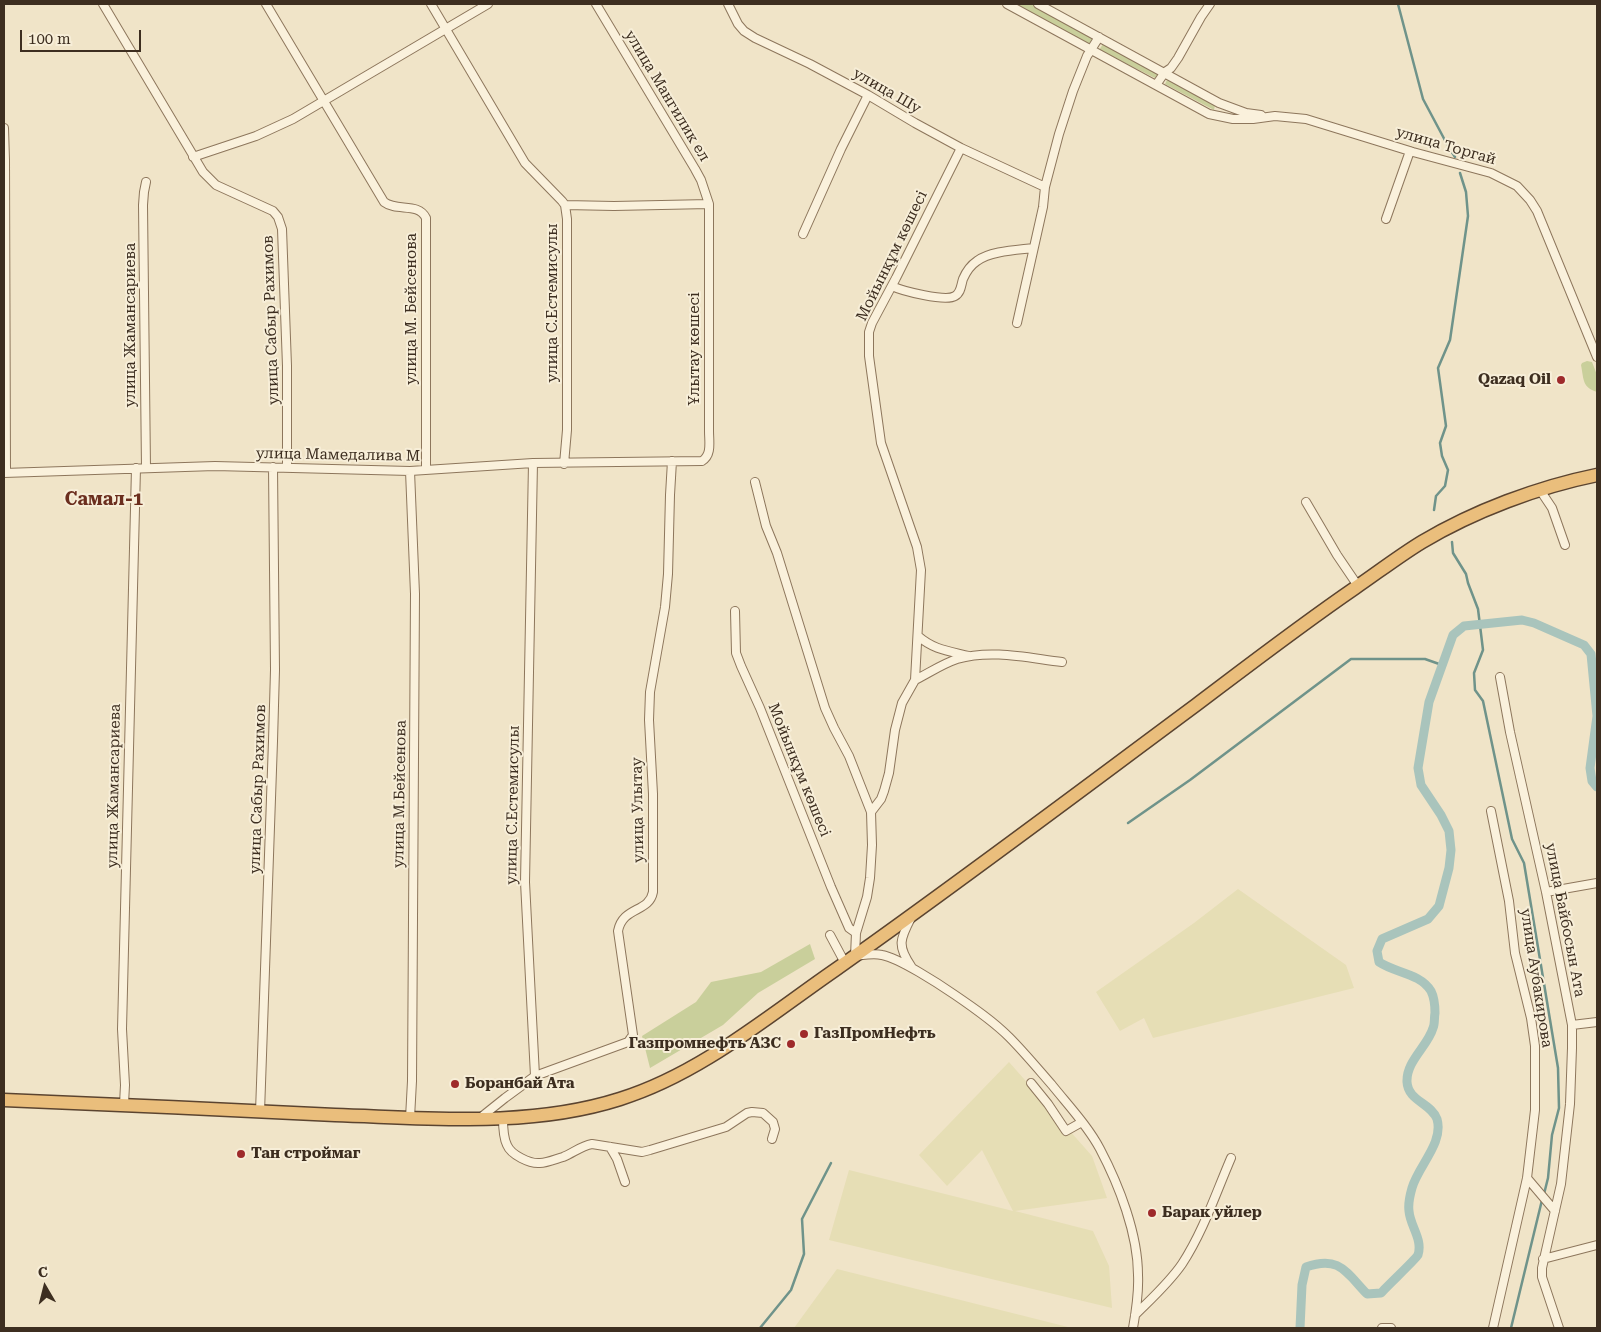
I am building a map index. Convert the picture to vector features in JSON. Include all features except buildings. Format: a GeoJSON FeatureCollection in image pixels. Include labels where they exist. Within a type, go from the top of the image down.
{"type":"FeatureCollection","features":[{"type":"Feature","properties":{"kind":"highway"},"geometry":{"type":"LineString","coordinates":[[4,1100],[124,1104],[260,1112],[479,1119],[540,1116],[592,1107],[638,1093],[671,1079],[718,1052],[912,915],[1358,586],[1422,542],[1471,517],[1540,490],[1597,475]]}},
{"type":"Feature","properties":{"kind":"street","name":"улица Сабыр Рахимов"},"geometry":{"type":"LineString","coordinates":[[103,4],[203,172],[216,185],[273,211],[281,222],[286,356],[287,467]]}},
{"type":"Feature","properties":{"kind":"street","name":"улица М. Бейсенова"},"geometry":{"type":"LineString","coordinates":[[266,4],[384,202],[393,207],[418,210],[426,218],[426,470]]}},
{"type":"Feature","properties":{"kind":"street","name":"улица С.Естемисулы"},"geometry":{"type":"LineString","coordinates":[[431,4],[525,163],[557,194],[565,205],[567,228],[568,430],[564,464]]}},
{"type":"Feature","properties":{"kind":"street"},"geometry":{"type":"LineString","coordinates":[[193,157],[256,136],[293,119],[488,4]]}},
{"type":"Feature","properties":{"kind":"street","name":"улица Мангилик ел"},"geometry":{"type":"LineString","coordinates":[[596,4],[695,169],[709,204]]}},
{"type":"Feature","properties":{"kind":"street","name":"улица Шу"},"geometry":{"type":"LineString","coordinates":[[728,4],[738,24],[755,38],[810,64],[961,148],[1045,187]]}},
{"type":"Feature","properties":{"kind":"street","name":"улица Торгай"},"geometry":{"type":"LineString","coordinates":[[1007,4],[1209,114],[1218,117],[1246,119],[1268,116]]}},
{"type":"Feature","properties":{"kind":"street","name":"улица Торгай"},"geometry":{"type":"LineString","coordinates":[[1038,4],[1230,108],[1246,113],[1306,119],[1410,151],[1491,173],[1510,182],[1524,192],[1537,211],[1597,356]]}},
{"type":"Feature","properties":{"kind":"street"},"geometry":{"type":"LineString","coordinates":[[1156,85],[1178,58],[1210,4]]}},
{"type":"Feature","properties":{"kind":"street"},"geometry":{"type":"LineString","coordinates":[[1017,323],[1045,187],[1059,134],[1087,56],[1099,36]]}},
{"type":"Feature","properties":{"kind":"street"},"geometry":{"type":"LineString","coordinates":[[803,234],[841,149],[868,95]]}},
{"type":"Feature","properties":{"kind":"street"},"geometry":{"type":"LineString","coordinates":[[4,128],[5,473]]}},
{"type":"Feature","properties":{"kind":"street","name":"Мойынқұм көшесі"},"geometry":{"type":"LineString","coordinates":[[870,812],[881,799],[884,791],[902,703],[915,680],[920,560],[880,443],[868,344],[872,323],[961,148]]}},
{"type":"Feature","properties":{"kind":"street"},"geometry":{"type":"LineString","coordinates":[[1386,218],[1410,151]]}},
{"type":"Feature","properties":{"kind":"street","name":"улица Жамансариева"},"geometry":{"type":"LineString","coordinates":[[146,182],[143,204],[146,468]]}},
{"type":"Feature","properties":{"kind":"street"},"geometry":{"type":"LineString","coordinates":[[565,205],[709,204]]}},
{"type":"Feature","properties":{"kind":"street","name":"Ұлытау көшесі"},"geometry":{"type":"LineString","coordinates":[[672,461],[702,461],[708,456],[709,451],[709,204]]}},
{"type":"Feature","properties":{"kind":"street"},"geometry":{"type":"LineString","coordinates":[[892,286],[920,295],[949,298],[956,296],[969,269],[979,259],[996,254],[1033,248]]}},
{"type":"Feature","properties":{"kind":"street","name":"улица Мамедалива М"},"geometry":{"type":"LineString","coordinates":[[5,473],[215,466],[410,471],[533,463],[672,461]]}},
{"type":"Feature","properties":{"kind":"street","name":"улица Улытау"},"geometry":{"type":"LineString","coordinates":[[535,1076],[628,1042],[633,1035],[618,931],[622,920],[646,904],[652,897],[653,892],[650,692],[666,607],[672,461]]}},
{"type":"Feature","properties":{"kind":"street","name":"улица С.Естемисулы"},"geometry":{"type":"LineString","coordinates":[[533,463],[526,882],[535,1076]]}},
{"type":"Feature","properties":{"kind":"street","name":"улица Сабыр Рахимов"},"geometry":{"type":"LineString","coordinates":[[260,1112],[274,741],[273,467]]}},
{"type":"Feature","properties":{"kind":"street","name":"улица Жамансариева"},"geometry":{"type":"LineString","coordinates":[[124,1104],[125,1085],[122,1029],[136,468]]}},
{"type":"Feature","properties":{"kind":"street","name":"улица М.Бейсенова"},"geometry":{"type":"LineString","coordinates":[[410,471],[415,594],[410,1118]]}},
{"type":"Feature","properties":{"kind":"street"},"geometry":{"type":"LineString","coordinates":[[755,482],[766,526],[777,553],[825,708],[849,756],[870,812],[872,845],[870,878],[867,897],[850,959]]}},
{"type":"Feature","properties":{"kind":"street"},"geometry":{"type":"LineString","coordinates":[[1540,490],[1552,508],[1565,545]]}},
{"type":"Feature","properties":{"kind":"street"},"geometry":{"type":"LineString","coordinates":[[1306,502],[1337,555],[1358,586]]}},
{"type":"Feature","properties":{"kind":"street","name":"Мойынқұм көшесі"},"geometry":{"type":"LineString","coordinates":[[735,611],[736,653],[760,708],[831,888],[846,917],[849,928],[856,933]]}},
{"type":"Feature","properties":{"kind":"street"},"geometry":{"type":"LineString","coordinates":[[918,636],[929,645],[972,656]]}},
{"type":"Feature","properties":{"kind":"street"},"geometry":{"type":"LineString","coordinates":[[915,680],[941,666],[972,656],[1018,656],[1062,662]]}},
{"type":"Feature","properties":{"kind":"street","name":"улица Байбосын Ата"},"geometry":{"type":"LineString","coordinates":[[1500,677],[1572,1025],[1570,1104],[1560,1184],[1542,1259],[1542,1277],[1559,1328]]}},
{"type":"Feature","properties":{"kind":"street","name":"улица Аубакирова"},"geometry":{"type":"LineString","coordinates":[[1491,811],[1509,901],[1515,953],[1531,1018],[1535,1046],[1535,1110],[1527,1178],[1493,1328]]}},
{"type":"Feature","properties":{"kind":"street"},"geometry":{"type":"LineString","coordinates":[[1546,892],[1597,884]]}},
{"type":"Feature","properties":{"kind":"street"},"geometry":{"type":"LineString","coordinates":[[912,915],[900,945],[906,959],[914,970]]}},
{"type":"Feature","properties":{"kind":"street"},"geometry":{"type":"LineString","coordinates":[[830,935],[850,959]]}},
{"type":"Feature","properties":{"kind":"street"},"geometry":{"type":"LineString","coordinates":[[850,959],[874,954],[888,956],[945,988],[974,1008],[1009,1037],[1038,1068],[1082,1122],[1099,1147],[1128,1218],[1138,1270],[1133,1328]]}},
{"type":"Feature","properties":{"kind":"street"},"geometry":{"type":"LineString","coordinates":[[1572,1025],[1597,1022]]}},
{"type":"Feature","properties":{"kind":"street"},"geometry":{"type":"LineString","coordinates":[[479,1119],[535,1076]]}},
{"type":"Feature","properties":{"kind":"street"},"geometry":{"type":"LineString","coordinates":[[1031,1083],[1066,1131],[1082,1122]]}},
{"type":"Feature","properties":{"kind":"street"},"geometry":{"type":"LineString","coordinates":[[503,1118],[507,1147],[512,1154],[525,1160],[540,1163],[562,1157],[585,1145],[592,1144],[642,1152],[726,1127],[747,1113],[756,1112],[763,1113],[773,1122],[775,1129],[772,1139]]}},
{"type":"Feature","properties":{"kind":"street"},"geometry":{"type":"LineString","coordinates":[[610,1147],[625,1182]]}},
{"type":"Feature","properties":{"kind":"street"},"geometry":{"type":"LineString","coordinates":[[1135,1315],[1165,1285],[1182,1264],[1232,1158]]}},
{"type":"Feature","properties":{"kind":"street"},"geometry":{"type":"LineString","coordinates":[[1527,1178],[1555,1211]]}},
{"type":"Feature","properties":{"kind":"street"},"geometry":{"type":"LineString","coordinates":[[1542,1259],[1597,1245]]}},
{"type":"Feature","properties":{"kind":"street"},"geometry":{"type":"LineString","coordinates":[[1382,1328],[1391,1328]]}},
{"type":"Feature","properties":{"kind":"shaded area"},"geometry":{"type":"Polygon","coordinates":[[[1238,889],[1346,965],[1354,988],[1153,1038],[1144,1018],[1120,1031],[1096,992],[1194,923],[1238,889]]]}},
{"type":"Feature","properties":{"kind":"shaded area"},"geometry":{"type":"Polygon","coordinates":[[[1009,1062],[1092,1156],[1107,1198],[1015,1211],[1093,1231],[1109,1266],[1112,1308],[829,1240],[849,1170],[1013,1211],[982,1150],[947,1186],[919,1155],[1009,1062]]]}},
{"type":"Feature","properties":{"kind":"shaded area"},"geometry":{"type":"Polygon","coordinates":[[[837,1269],[1072,1328],[794,1328],[837,1269]]]}},
{"type":"Feature","properties":{"kind":"green space"},"geometry":{"type":"Polygon","coordinates":[[[1016,4],[1032,4],[1093,38],[1088,45],[1016,4]]]}},
{"type":"Feature","properties":{"kind":"green space"},"geometry":{"type":"Polygon","coordinates":[[[1103,44],[1159,74],[1155,78],[1099,50],[1103,44]]]}},
{"type":"Feature","properties":{"kind":"green space"},"geometry":{"type":"Polygon","coordinates":[[[1167,80],[1215,105],[1214,110],[1165,84],[1167,80]]]}},
{"type":"Feature","properties":{"kind":"green space"},"geometry":{"type":"Polygon","coordinates":[[[1587,361],[1592,362],[1597,375],[1597,392],[1589,388],[1584,382],[1581,365],[1587,361]]]}},
{"type":"Feature","properties":{"kind":"green space"},"geometry":{"type":"Polygon","coordinates":[[[810,944],[815,959],[758,993],[723,1025],[650,1068],[642,1036],[696,1002],[711,982],[761,972],[810,944]]]}},
{"type":"Feature","properties":{"kind":"waterway"},"geometry":{"type":"LineString","coordinates":[[1398,4],[1423,99],[1455,157]]}},
{"type":"Feature","properties":{"kind":"waterway"},"geometry":{"type":"LineString","coordinates":[[1434,510],[1436,496],[1445,486],[1448,470],[1442,456],[1440,443],[1446,426],[1438,368],[1450,340],[1468,216],[1466,192],[1460,173]]}},
{"type":"Feature","properties":{"kind":"waterway"},"geometry":{"type":"LineString","coordinates":[[1452,542],[1453,553],[1466,574],[1478,609],[1483,650],[1474,673],[1475,690],[1483,701],[1512,839],[1524,863],[1558,1068],[1559,1108],[1552,1135],[1548,1178],[1544,1194]]}},
{"type":"Feature","properties":{"kind":"waterway"},"geometry":{"type":"LineString","coordinates":[[1300,1328],[1302,1285],[1306,1267],[1326,1263],[1334,1264],[1347,1273],[1367,1294],[1381,1293],[1418,1255],[1419,1243],[1410,1217],[1409,1200],[1415,1180],[1434,1146],[1438,1128],[1437,1119],[1434,1114],[1411,1094],[1407,1082],[1413,1060],[1427,1041],[1434,1026],[1434,1002],[1431,991],[1426,985],[1414,977],[1379,962],[1377,951],[1382,939],[1428,919],[1439,906],[1449,868],[1451,850],[1449,831],[1421,785],[1418,768],[1429,702],[1453,635],[1464,626],[1522,620],[1534,623],[1584,645],[1591,654],[1597,716],[1590,768],[1592,781],[1597,787]]}},
{"type":"Feature","properties":{"kind":"waterway"},"geometry":{"type":"LineString","coordinates":[[1128,823],[1190,780],[1351,659],[1425,659],[1442,665]]}},
{"type":"Feature","properties":{"kind":"waterway"},"geometry":{"type":"LineString","coordinates":[[760,1328],[791,1290],[804,1254],[802,1219],[831,1163]]}},
{"type":"Feature","properties":{"kind":"waterway"},"geometry":{"type":"LineString","coordinates":[[1511,1328],[1542,1200]]}},
{"type":"Feature","properties":{"kind":"place","name":"Qazaq Oil"},"geometry":{"type":"Point","coordinates":[1561,380]}},
{"type":"Feature","properties":{"kind":"place","name":"ГазПромНефть"},"geometry":{"type":"Point","coordinates":[804,1034]}},
{"type":"Feature","properties":{"kind":"place","name":"Газпромнефть АЗС"},"geometry":{"type":"Point","coordinates":[791,1044]}},
{"type":"Feature","properties":{"kind":"place","name":"Боранбай Ата"},"geometry":{"type":"Point","coordinates":[455,1084]}},
{"type":"Feature","properties":{"kind":"place","name":"Тан строймаг"},"geometry":{"type":"Point","coordinates":[241,1154]}},
{"type":"Feature","properties":{"kind":"place","name":"Барак уйлер"},"geometry":{"type":"Point","coordinates":[1152,1213]}},
{"type":"Feature","properties":{"kind":"district","name":"Самал-1"},"geometry":{"type":"Point","coordinates":[104,500]}}]}
